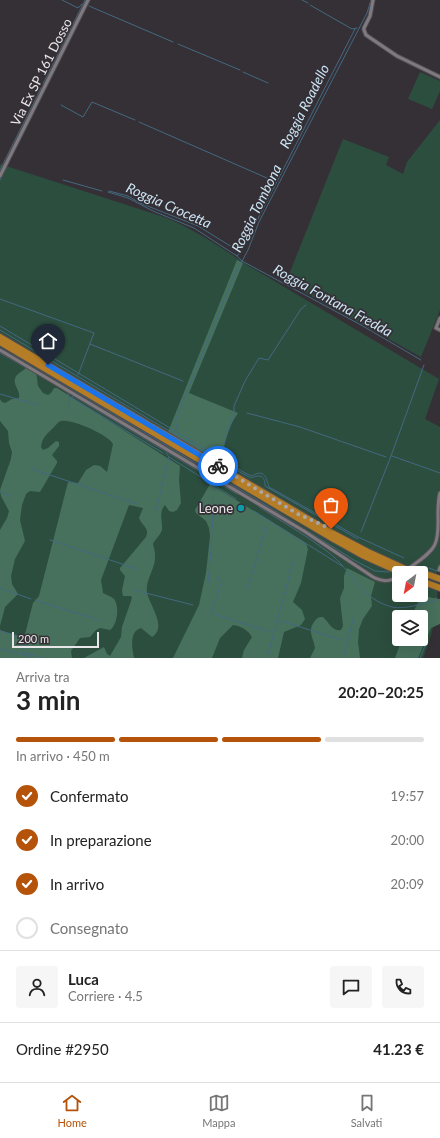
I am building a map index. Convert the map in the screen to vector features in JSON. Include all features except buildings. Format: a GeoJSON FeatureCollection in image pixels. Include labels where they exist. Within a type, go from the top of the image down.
{"type":"FeatureCollection","features":[{"type":"Feature","properties":{"kind":"highway"},"geometry":{"type":"LineString","coordinates":[[0,337],[298,514],[354,545],[399,566]]}},
{"type":"Feature","properties":{"kind":"highway"},"geometry":{"type":"LineString","coordinates":[[0,342],[335,540],[392,571]]}},
{"type":"Feature","properties":{"kind":"highway"},"geometry":{"type":"LineString","coordinates":[[298,514],[389,559],[440,579]]}},
{"type":"Feature","properties":{"kind":"highway"},"geometry":{"type":"LineString","coordinates":[[428,579],[440,583]]}},
{"type":"Feature","properties":{"kind":"highway"},"geometry":{"type":"LineString","coordinates":[[428,584],[440,588]]}},
{"type":"Feature","properties":{"kind":"street","name":"Via Ex SP 161 Dosso"},"geometry":{"type":"LineString","coordinates":[[0,176],[88,0]]}},
{"type":"Feature","properties":{"kind":"street"},"geometry":{"type":"LineString","coordinates":[[373,0],[370,16],[364,28],[366,35],[397,56],[440,77]]}},
{"type":"Feature","properties":{"kind":"street"},"geometry":{"type":"LineString","coordinates":[[440,318],[436,328],[440,330]]}},
{"type":"Feature","properties":{"kind":"street"},"geometry":{"type":"LineString","coordinates":[[0,350],[304,531],[372,577],[388,581],[392,579]]}},
{"type":"Feature","properties":{"kind":"street"},"geometry":{"type":"LineString","coordinates":[[412,566],[428,554],[436,542],[439,531],[438,501],[440,493]]}},
{"type":"Feature","properties":{"kind":"green space"},"geometry":{"type":"Polygon","coordinates":[[[420,72],[440,81],[440,91],[432,109],[408,99],[420,72]]]}},
{"type":"Feature","properties":{"kind":"green space"},"geometry":{"type":"Polygon","coordinates":[[[440,120],[440,310],[421,357],[286,282],[343,139],[389,157],[386,165],[403,174],[407,162],[440,120]]]}},
{"type":"Feature","properties":{"kind":"green space"},"geometry":{"type":"Polygon","coordinates":[[[0,164],[164,217],[185,227],[439,379],[425,419],[440,427],[440,565],[436,576],[437,607],[428,644],[428,610],[392,610],[392,646],[427,646],[423,658],[0,658],[0,164]]]}},
{"type":"Feature","properties":{"kind":"green space"},"geometry":{"type":"Polygon","coordinates":[[[237,260],[243,263],[189,393],[238,413],[231,424],[226,438],[223,465],[168,432],[237,260]]]}},
{"type":"Feature","properties":{"kind":"green space"},"geometry":{"type":"Polygon","coordinates":[[[26,364],[36,371],[38,386],[43,393],[48,395],[54,388],[57,388],[180,466],[179,480],[181,503],[177,510],[173,512],[169,511],[165,505],[163,508],[161,514],[162,530],[153,544],[155,560],[147,588],[148,597],[158,622],[158,628],[152,637],[141,628],[137,630],[132,641],[134,658],[84,658],[104,647],[107,654],[110,656],[121,637],[122,627],[132,598],[131,596],[123,596],[122,590],[125,576],[120,568],[147,534],[146,529],[139,518],[143,508],[129,505],[101,580],[103,593],[114,599],[116,602],[117,616],[112,628],[110,630],[100,628],[90,637],[80,638],[71,651],[72,658],[0,658],[0,630],[24,638],[33,603],[39,596],[68,482],[78,483],[86,470],[94,465],[100,466],[107,472],[113,444],[105,436],[89,428],[66,421],[58,422],[43,439],[41,447],[43,450],[48,448],[56,441],[59,442],[59,446],[52,455],[57,463],[40,492],[30,491],[26,494],[22,505],[20,520],[25,541],[15,559],[11,576],[12,584],[18,594],[5,607],[0,626],[0,530],[9,511],[1,496],[0,490],[12,452],[9,443],[8,431],[0,421],[0,399],[5,403],[12,399],[19,398],[15,378],[25,369],[26,364]]]}},
{"type":"Feature","properties":{"kind":"green space"},"geometry":{"type":"Polygon","coordinates":[[[210,484],[306,543],[308,549],[301,583],[293,602],[302,610],[305,619],[301,625],[284,632],[278,658],[242,658],[244,650],[252,637],[244,629],[233,625],[220,638],[212,658],[173,658],[199,605],[206,573],[210,536],[209,528],[206,521],[196,513],[195,510],[210,484]]]}},
{"type":"Feature","properties":{"kind":"green space"},"geometry":{"type":"Polygon","coordinates":[[[347,568],[375,582],[371,596],[372,606],[363,619],[359,629],[358,642],[360,658],[310,658],[315,648],[311,629],[317,619],[323,617],[335,630],[341,630],[343,626],[340,598],[344,588],[344,576],[347,568]]]}},
{"type":"Feature","properties":{"kind":"green space"},"geometry":{"type":"Polygon","coordinates":[[[428,597],[440,599],[440,624],[431,628],[428,635],[428,610],[414,610],[418,602],[428,602],[428,597]]]}},
{"type":"Feature","properties":{"kind":"green space"},"geometry":{"type":"Polygon","coordinates":[[[399,646],[423,646],[418,658],[395,658],[399,646]]]}},
{"type":"Feature","properties":{"kind":"waterway"},"geometry":{"type":"LineString","coordinates":[[62,0],[78,8],[82,4]]}},
{"type":"Feature","properties":{"kind":"waterway"},"geometry":{"type":"LineString","coordinates":[[43,84],[85,0]]}},
{"type":"Feature","properties":{"kind":"waterway"},"geometry":{"type":"LineString","coordinates":[[18,144],[90,0]]}},
{"type":"Feature","properties":{"kind":"waterway"},"geometry":{"type":"LineString","coordinates":[[302,0],[308,3]]}},
{"type":"Feature","properties":{"kind":"waterway","name":"Roggia Tombona"},"geometry":{"type":"LineString","coordinates":[[178,431],[175,421],[233,278],[248,250],[259,222],[367,13],[371,0]]}},
{"type":"Feature","properties":{"kind":"waterway"},"geometry":{"type":"LineString","coordinates":[[310,5],[352,29],[357,28]]}},
{"type":"Feature","properties":{"kind":"waterway"},"geometry":{"type":"LineString","coordinates":[[89,6],[173,42]]}},
{"type":"Feature","properties":{"kind":"waterway","name":"Roggia Tombona"},"geometry":{"type":"LineString","coordinates":[[108,192],[128,198],[153,211],[194,228],[237,256],[243,248],[355,29]]}},
{"type":"Feature","properties":{"kind":"waterway"},"geometry":{"type":"LineString","coordinates":[[178,44],[240,70]]}},
{"type":"Feature","properties":{"kind":"waterway"},"geometry":{"type":"LineString","coordinates":[[243,72],[268,83]]}},
{"type":"Feature","properties":{"kind":"waterway"},"geometry":{"type":"LineString","coordinates":[[0,170],[41,88]]}},
{"type":"Feature","properties":{"kind":"waterway"},"geometry":{"type":"LineString","coordinates":[[61,105],[83,117],[92,102],[135,120]]}},
{"type":"Feature","properties":{"kind":"waterway"},"geometry":{"type":"LineString","coordinates":[[139,122],[276,182]]}},
{"type":"Feature","properties":{"kind":"waterway"},"geometry":{"type":"LineString","coordinates":[[0,180],[16,147]]}},
{"type":"Feature","properties":{"kind":"waterway","name":"Roggia Roadello"},"geometry":{"type":"LineString","coordinates":[[63,180],[102,191]]}},
{"type":"Feature","properties":{"kind":"waterway","name":"Roggia Crocetta"},"geometry":{"type":"LineString","coordinates":[[109,191],[128,196],[140,203],[198,226],[240,252]]}},
{"type":"Feature","properties":{"kind":"waterway","name":"Roggia Fontana Fredda"},"geometry":{"type":"LineString","coordinates":[[237,256],[242,261],[361,325],[421,360]]}},
{"type":"Feature","properties":{"kind":"waterway"},"geometry":{"type":"LineString","coordinates":[[0,299],[94,333],[78,375]]}},
{"type":"Feature","properties":{"kind":"waterway"},"geometry":{"type":"LineString","coordinates":[[222,458],[223,446],[234,414],[234,406],[245,381],[259,358],[268,360],[301,309],[306,305]]}},
{"type":"Feature","properties":{"kind":"waterway"},"geometry":{"type":"LineString","coordinates":[[0,326],[245,473],[252,476],[260,473],[264,475],[269,487],[358,537],[404,558]]}},
{"type":"Feature","properties":{"kind":"waterway"},"geometry":{"type":"LineString","coordinates":[[0,330],[221,462],[251,478],[257,476],[263,477],[265,486],[358,539]]}},
{"type":"Feature","properties":{"kind":"waterway"},"geometry":{"type":"LineString","coordinates":[[90,344],[183,381]]}},
{"type":"Feature","properties":{"kind":"waterway"},"geometry":{"type":"LineString","coordinates":[[0,346],[274,510],[354,560],[375,571],[389,572]]}},
{"type":"Feature","properties":{"kind":"waterway"},"geometry":{"type":"LineString","coordinates":[[0,353],[35,373]]}},
{"type":"Feature","properties":{"kind":"waterway"},"geometry":{"type":"LineString","coordinates":[[361,532],[391,456],[424,365]]}},
{"type":"Feature","properties":{"kind":"waterway"},"geometry":{"type":"LineString","coordinates":[[62,389],[68,393],[69,397],[71,398],[73,396],[237,494]]}},
{"type":"Feature","properties":{"kind":"waterway"},"geometry":{"type":"LineString","coordinates":[[0,394],[38,405]]}},
{"type":"Feature","properties":{"kind":"waterway"},"geometry":{"type":"LineString","coordinates":[[69,414],[70,398]]}},
{"type":"Feature","properties":{"kind":"waterway"},"geometry":{"type":"LineString","coordinates":[[72,398],[163,453]]}},
{"type":"Feature","properties":{"kind":"waterway"},"geometry":{"type":"LineString","coordinates":[[247,413],[300,427],[386,457]]}},
{"type":"Feature","properties":{"kind":"waterway","name":"Roggia Tombona"},"geometry":{"type":"LineString","coordinates":[[156,511],[169,457],[166,453]]}},
{"type":"Feature","properties":{"kind":"waterway"},"geometry":{"type":"LineString","coordinates":[[392,456],[440,473]]}},
{"type":"Feature","properties":{"kind":"waterway"},"geometry":{"type":"LineString","coordinates":[[169,457],[236,499]]}},
{"type":"Feature","properties":{"kind":"waterway"},"geometry":{"type":"LineString","coordinates":[[32,469],[137,504]]}},
{"type":"Feature","properties":{"kind":"waterway"},"geometry":{"type":"LineString","coordinates":[[208,583],[211,551],[213,485]]}},
{"type":"Feature","properties":{"kind":"waterway"},"geometry":{"type":"LineString","coordinates":[[0,492],[11,496]]}},
{"type":"Feature","properties":{"kind":"waterway"},"geometry":{"type":"LineString","coordinates":[[259,507],[303,534],[328,552],[344,567],[364,591],[381,603],[392,607],[403,608],[435,601],[436,598]]}},
{"type":"Feature","properties":{"kind":"waterway"},"geometry":{"type":"LineString","coordinates":[[254,511],[342,566]]}},
{"type":"Feature","properties":{"kind":"waterway"},"geometry":{"type":"LineString","coordinates":[[247,592],[265,526]]}},
{"type":"Feature","properties":{"kind":"waterway"},"geometry":{"type":"LineString","coordinates":[[50,540],[137,569]]}},
{"type":"Feature","properties":{"kind":"waterway"},"geometry":{"type":"LineString","coordinates":[[267,658],[294,558]]}},
{"type":"Feature","properties":{"kind":"waterway"},"geometry":{"type":"LineString","coordinates":[[429,568],[440,572]]}},
{"type":"Feature","properties":{"kind":"waterway"},"geometry":{"type":"LineString","coordinates":[[216,577],[222,581],[211,613],[270,632]]}},
{"type":"Feature","properties":{"kind":"waterway"},"geometry":{"type":"LineString","coordinates":[[0,588],[31,599]]}},
{"type":"Feature","properties":{"kind":"waterway"},"geometry":{"type":"LineString","coordinates":[[134,590],[193,605]]}},
{"type":"Feature","properties":{"kind":"waterway"},"geometry":{"type":"LineString","coordinates":[[35,600],[98,620]]}},
{"type":"Feature","properties":{"kind":"waterway"},"geometry":{"type":"LineString","coordinates":[[343,658],[354,617]]}},
{"type":"Feature","properties":{"kind":"waterway"},"geometry":{"type":"LineString","coordinates":[[278,620],[342,640]]}},
{"type":"Feature","properties":{"kind":"waterway"},"geometry":{"type":"LineString","coordinates":[[0,631],[26,638],[23,652],[42,658]]}},
{"type":"Feature","properties":{"kind":"waterway"},"geometry":{"type":"LineString","coordinates":[[420,658],[425,646]]}},
{"type":"Feature","properties":{"kind":"waterway"},"geometry":{"type":"LineString","coordinates":[[0,649],[30,656],[32,658]]}},
{"type":"Feature","properties":{"kind":"way so far"},"geometry":{"type":"LineString","coordinates":[[218,466],[298,514],[331,529]]}},
{"type":"Feature","properties":{"kind":"place","name":"Leone"},"geometry":{"type":"Point","coordinates":[241,508]}},
{"type":"Feature","properties":{"kind":"route"},"geometry":{"type":"LineString","coordinates":[[48,365],[218,466]]}}]}
